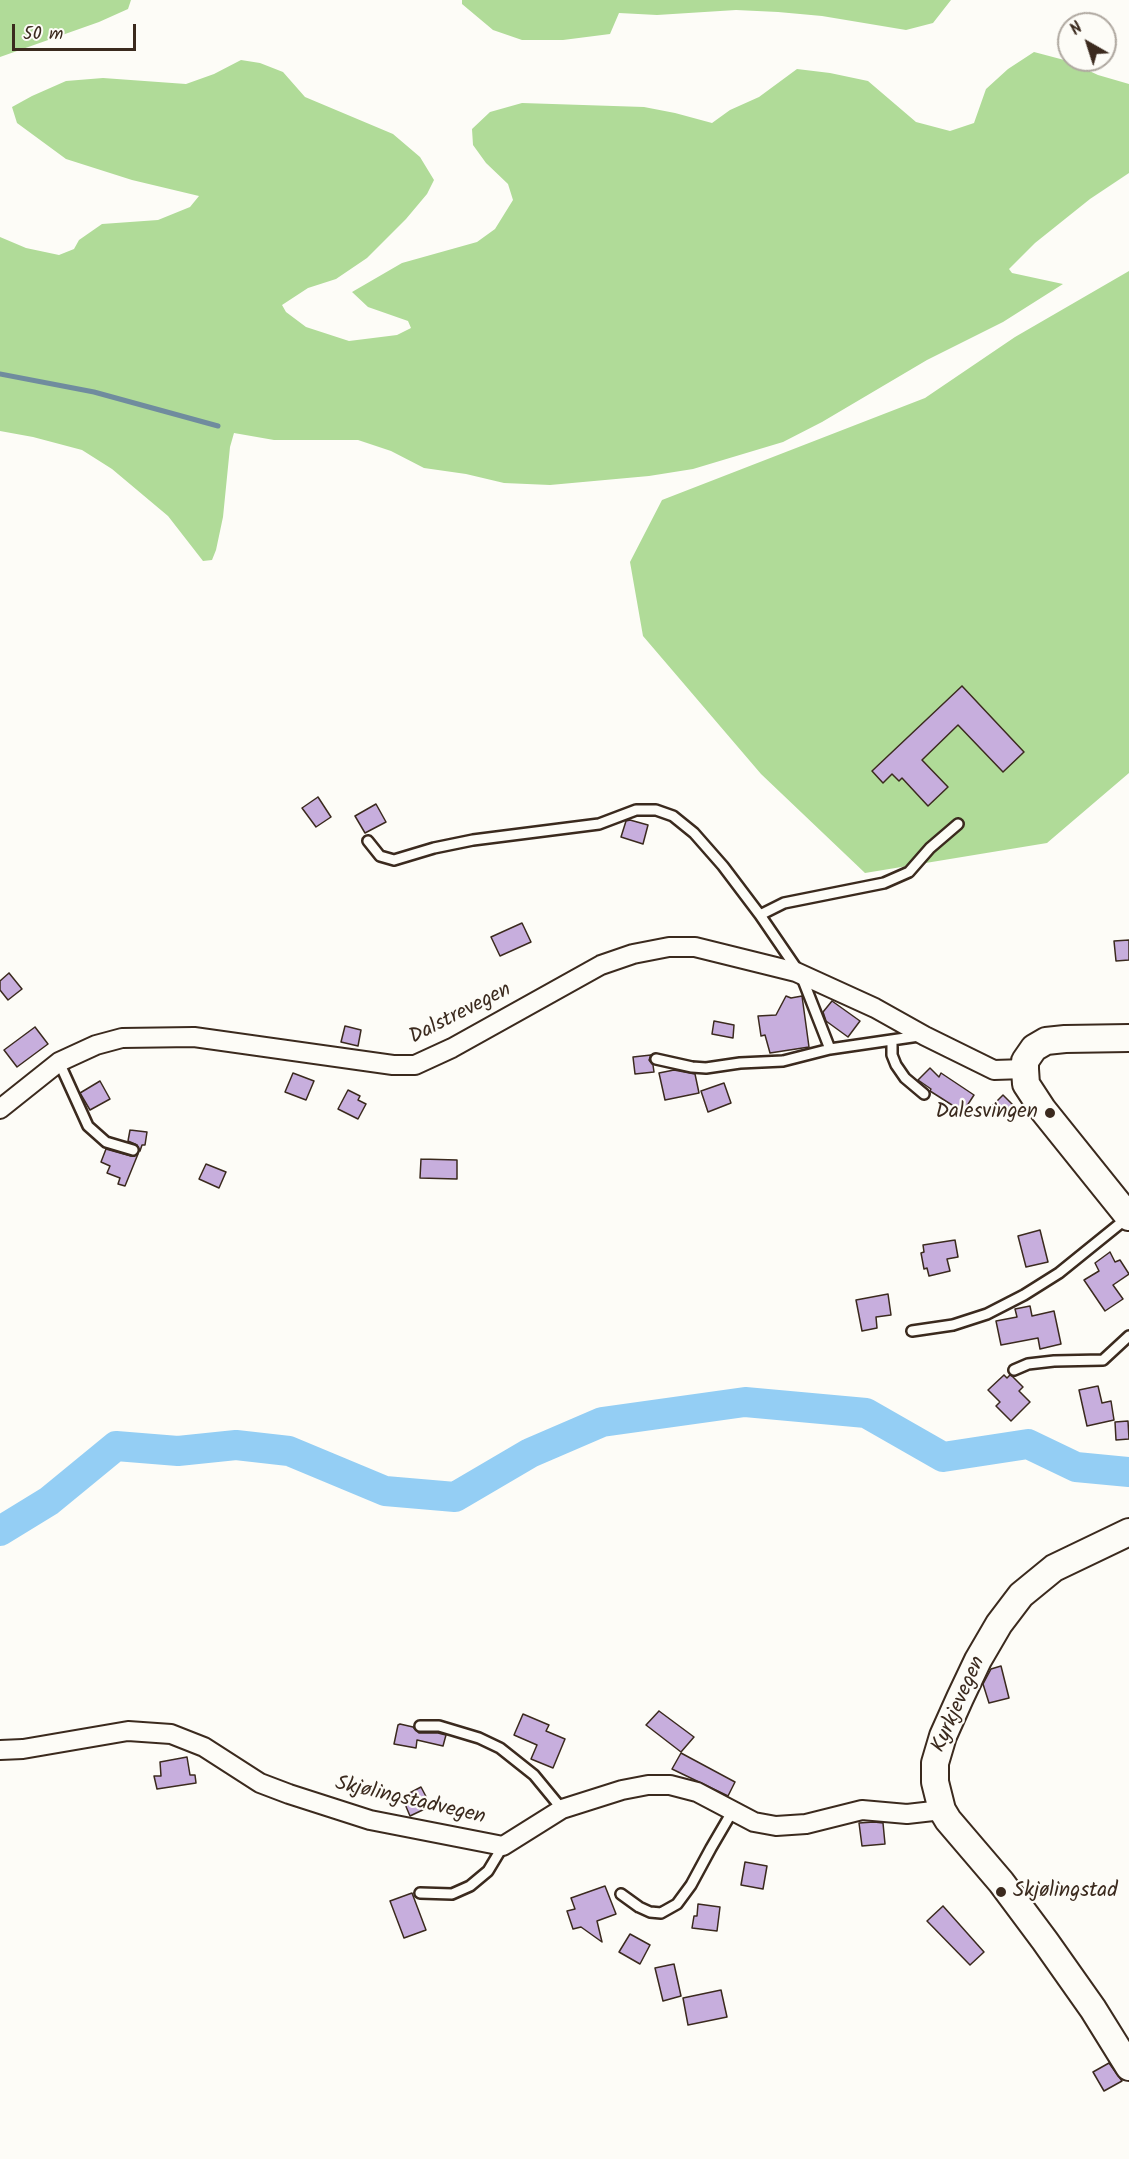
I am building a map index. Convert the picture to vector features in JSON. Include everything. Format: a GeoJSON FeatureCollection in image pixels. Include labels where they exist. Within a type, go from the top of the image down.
{"type":"FeatureCollection","features":[{"type":"Feature","properties":{"kind":"main road"},"geometry":{"type":"LineString","coordinates":[[1129,1038],[1046,1041],[1034,1048],[1025,1061],[1026,1084],[1043,1110],[1129,1217]]}},
{"type":"Feature","properties":{"kind":"main road","name":"Kyrkjevegen"},"geometry":{"type":"LineString","coordinates":[[1128,1533],[1054,1568],[1021,1595],[999,1624],[978,1660],[943,1736],[935,1763],[935,1782],[942,1810],[948,1820],[1001,1882],[1045,1941],[1093,2009],[1129,2067]]}},
{"type":"Feature","properties":{"kind":"street","name":"Dalstrevegen"},"geometry":{"type":"LineString","coordinates":[[0,1109],[59,1062],[96,1045],[122,1038],[194,1037],[393,1065],[415,1065],[452,1048],[601,965],[633,954],[669,947],[695,947],[759,962],[801,975],[875,1008],[994,1070],[1025,1069]]}},
{"type":"Feature","properties":{"kind":"street","name":"Skjølingstadvegen"},"geometry":{"type":"LineString","coordinates":[[0,1750],[23,1749],[128,1731],[171,1734],[204,1747],[260,1783],[289,1794],[370,1820],[504,1846],[562,1809],[622,1790],[659,1785],[670,1785],[697,1792],[754,1822],[776,1826],[806,1824],[862,1810],[907,1814],[942,1810]]}},
{"type":"Feature","properties":{"kind":"lane"},"geometry":{"type":"LineString","coordinates":[[368,841],[380,856],[394,860],[434,848],[473,840],[599,824],[636,810],[656,810],[673,816],[694,833],[760,915],[801,975],[830,1049]]}},
{"type":"Feature","properties":{"kind":"lane"},"geometry":{"type":"LineString","coordinates":[[760,915],[784,903],[884,883],[909,872],[930,848],[958,824]]}},
{"type":"Feature","properties":{"kind":"lane"},"geometry":{"type":"LineString","coordinates":[[656,1059],[706,1068],[740,1063],[783,1061],[830,1049],[925,1036]]}},
{"type":"Feature","properties":{"kind":"lane"},"geometry":{"type":"LineString","coordinates":[[892,1040],[892,1055],[896,1065],[905,1077],[924,1094]]}},
{"type":"Feature","properties":{"kind":"lane"},"geometry":{"type":"LineString","coordinates":[[59,1062],[88,1126],[106,1142],[133,1150]]}},
{"type":"Feature","properties":{"kind":"lane"},"geometry":{"type":"LineString","coordinates":[[912,1331],[953,1325],[987,1314],[1024,1295],[1059,1273],[1129,1217]]}},
{"type":"Feature","properties":{"kind":"lane"},"geometry":{"type":"LineString","coordinates":[[1014,1370],[1028,1364],[1103,1360],[1129,1336]]}},
{"type":"Feature","properties":{"kind":"lane"},"geometry":{"type":"LineString","coordinates":[[420,1725],[439,1726],[479,1738],[500,1748],[534,1774],[562,1809]]}},
{"type":"Feature","properties":{"kind":"lane"},"geometry":{"type":"LineString","coordinates":[[621,1894],[650,1912],[661,1913],[676,1904],[691,1885],[732,1812]]}},
{"type":"Feature","properties":{"kind":"lane","name":"Skjølingstadvegen"},"geometry":{"type":"LineString","coordinates":[[420,1893],[453,1894],[470,1886],[488,1871],[504,1846]]}},
{"type":"Feature","properties":{"kind":"green space"},"geometry":{"type":"Polygon","coordinates":[[[0,0],[131,0],[128,9],[99,22],[0,57],[0,0]]]}},
{"type":"Feature","properties":{"kind":"green space"},"geometry":{"type":"Polygon","coordinates":[[[462,0],[951,0],[933,23],[906,30],[822,16],[778,12],[736,10],[657,15],[619,13],[610,34],[563,40],[522,40],[493,30],[462,4],[462,0]]]}},
{"type":"Feature","properties":{"kind":"green space"},"geometry":{"type":"Polygon","coordinates":[[[1034,52],[1057,58],[1057,72],[1092,72],[1129,84],[1129,173],[1090,199],[1035,243],[1009,269],[1012,273],[1063,284],[1003,322],[927,360],[822,422],[783,442],[693,469],[649,476],[550,485],[504,483],[466,474],[424,468],[391,451],[358,440],[274,440],[234,433],[230,447],[223,517],[216,550],[212,560],[203,561],[168,516],[112,469],[82,450],[0,431],[0,237],[26,248],[59,255],[74,249],[79,240],[102,224],[158,220],[190,207],[199,196],[132,180],[66,159],[17,123],[12,107],[66,81],[103,78],[186,84],[214,74],[241,60],[260,63],[283,72],[305,97],[393,134],[420,157],[434,180],[427,194],[406,219],[367,258],[336,279],[308,288],[282,305],[286,312],[306,327],[349,341],[397,335],[411,328],[408,321],[368,307],[352,292],[402,263],[477,242],[495,229],[513,200],[508,184],[486,163],[473,145],[472,129],[490,112],[522,103],[644,107],[712,123],[730,110],[759,97],[797,69],[868,81],[916,122],[950,131],[974,123],[986,89],[1008,69],[1034,52]]]}},
{"type":"Feature","properties":{"kind":"green space"},"geometry":{"type":"Polygon","coordinates":[[[1129,271],[1129,773],[1047,843],[865,873],[761,774],[643,636],[630,562],[662,500],[925,398],[1015,337],[1129,271]]]}},
{"type":"Feature","properties":{"kind":"building"},"geometry":{"type":"Polygon","coordinates":[[[962,686],[1024,752],[1003,772],[958,725],[922,760],[948,787],[928,806],[902,778],[899,781],[892,774],[883,783],[872,771],[962,686]]]}},
{"type":"Feature","properties":{"kind":"building"},"geometry":{"type":"Polygon","coordinates":[[[318,797],[331,817],[316,827],[302,808],[318,797]]]}},
{"type":"Feature","properties":{"kind":"building"},"geometry":{"type":"Polygon","coordinates":[[[376,804],[386,822],[365,833],[355,816],[376,804]]]}},
{"type":"Feature","properties":{"kind":"building"},"geometry":{"type":"Polygon","coordinates":[[[626,821],[648,825],[643,844],[621,837],[626,821]]]}},
{"type":"Feature","properties":{"kind":"building"},"geometry":{"type":"Polygon","coordinates":[[[522,923],[531,942],[500,956],[491,937],[522,923]]]}},
{"type":"Feature","properties":{"kind":"building"},"geometry":{"type":"Polygon","coordinates":[[[1129,940],[1129,960],[1116,961],[1114,941],[1129,940]]]}},
{"type":"Feature","properties":{"kind":"building"},"geometry":{"type":"Polygon","coordinates":[[[9,973],[22,989],[8,1000],[0,990],[0,981],[9,973]]]}},
{"type":"Feature","properties":{"kind":"building"},"geometry":{"type":"Polygon","coordinates":[[[786,996],[791,998],[802,996],[809,1047],[770,1053],[765,1035],[761,1036],[758,1016],[776,1015],[786,996]]]}},
{"type":"Feature","properties":{"kind":"building"},"geometry":{"type":"Polygon","coordinates":[[[832,1001],[860,1021],[848,1037],[826,1021],[823,1012],[832,1001]]]}},
{"type":"Feature","properties":{"kind":"building"},"geometry":{"type":"Polygon","coordinates":[[[714,1021],[734,1025],[733,1038],[712,1034],[714,1021]]]}},
{"type":"Feature","properties":{"kind":"building"},"geometry":{"type":"Polygon","coordinates":[[[345,1026],[361,1030],[358,1046],[341,1042],[345,1026]]]}},
{"type":"Feature","properties":{"kind":"building"},"geometry":{"type":"Polygon","coordinates":[[[35,1027],[48,1044],[17,1067],[4,1050],[35,1027]]]}},
{"type":"Feature","properties":{"kind":"building"},"geometry":{"type":"Polygon","coordinates":[[[651,1055],[649,1060],[654,1072],[635,1074],[633,1057],[651,1055]]]}},
{"type":"Feature","properties":{"kind":"building"},"geometry":{"type":"Polygon","coordinates":[[[930,1068],[939,1077],[941,1073],[974,1095],[963,1112],[930,1091],[931,1089],[918,1080],[930,1068]]]}},
{"type":"Feature","properties":{"kind":"building"},"geometry":{"type":"Polygon","coordinates":[[[674,1070],[695,1074],[699,1093],[665,1100],[659,1073],[674,1070]]]}},
{"type":"Feature","properties":{"kind":"building"},"geometry":{"type":"Polygon","coordinates":[[[293,1073],[314,1081],[306,1100],[285,1092],[293,1073]]]}},
{"type":"Feature","properties":{"kind":"building"},"geometry":{"type":"Polygon","coordinates":[[[100,1081],[110,1099],[90,1110],[80,1093],[100,1081]]]}},
{"type":"Feature","properties":{"kind":"building"},"geometry":{"type":"Polygon","coordinates":[[[724,1083],[731,1103],[708,1112],[701,1091],[724,1083]]]}},
{"type":"Feature","properties":{"kind":"building"},"geometry":{"type":"Polygon","coordinates":[[[348,1090],[360,1096],[358,1100],[366,1104],[358,1119],[338,1109],[348,1090]]]}},
{"type":"Feature","properties":{"kind":"building"},"geometry":{"type":"Polygon","coordinates":[[[1003,1095],[1013,1105],[1003,1115],[993,1105],[1003,1095]]]}},
{"type":"Feature","properties":{"kind":"building"},"geometry":{"type":"Polygon","coordinates":[[[130,1130],[147,1132],[145,1145],[142,1145],[140,1151],[137,1145],[128,1141],[130,1130]]]}},
{"type":"Feature","properties":{"kind":"building"},"geometry":{"type":"Polygon","coordinates":[[[106,1149],[131,1156],[138,1154],[125,1186],[118,1184],[120,1178],[107,1173],[110,1166],[101,1162],[106,1149]]]}},
{"type":"Feature","properties":{"kind":"building"},"geometry":{"type":"Polygon","coordinates":[[[421,1159],[457,1160],[457,1179],[420,1178],[421,1159]]]}},
{"type":"Feature","properties":{"kind":"building"},"geometry":{"type":"Polygon","coordinates":[[[206,1164],[226,1172],[219,1188],[199,1179],[206,1164]]]}},
{"type":"Feature","properties":{"kind":"building"},"geometry":{"type":"Polygon","coordinates":[[[1040,1230],[1048,1262],[1026,1267],[1018,1236],[1040,1230]]]}},
{"type":"Feature","properties":{"kind":"building"},"geometry":{"type":"Polygon","coordinates":[[[955,1240],[958,1257],[947,1259],[950,1271],[929,1276],[927,1268],[924,1269],[921,1253],[924,1252],[923,1245],[955,1240]]]}},
{"type":"Feature","properties":{"kind":"building"},"geometry":{"type":"Polygon","coordinates":[[[1110,1252],[1115,1262],[1120,1260],[1129,1274],[1113,1285],[1123,1299],[1105,1311],[1084,1280],[1099,1271],[1095,1263],[1110,1252]]]}},
{"type":"Feature","properties":{"kind":"building"},"geometry":{"type":"Polygon","coordinates":[[[888,1294],[891,1315],[876,1317],[877,1328],[862,1331],[856,1300],[888,1294]]]}},
{"type":"Feature","properties":{"kind":"building"},"geometry":{"type":"Polygon","coordinates":[[[1030,1306],[1032,1316],[1054,1311],[1061,1344],[1040,1349],[1038,1338],[1001,1345],[996,1321],[1017,1317],[1015,1309],[1030,1306]]]}},
{"type":"Feature","properties":{"kind":"building"},"geometry":{"type":"Polygon","coordinates":[[[1004,1375],[1007,1378],[1012,1376],[1023,1387],[1019,1391],[1030,1402],[1011,1421],[996,1406],[1000,1402],[988,1390],[1004,1375]]]}},
{"type":"Feature","properties":{"kind":"building"},"geometry":{"type":"Polygon","coordinates":[[[1098,1386],[1102,1403],[1111,1401],[1114,1420],[1087,1426],[1079,1390],[1098,1386]]]}},
{"type":"Feature","properties":{"kind":"building"},"geometry":{"type":"Polygon","coordinates":[[[1128,1421],[1129,1439],[1116,1440],[1115,1422],[1128,1421]]]}},
{"type":"Feature","properties":{"kind":"building"},"geometry":{"type":"Polygon","coordinates":[[[1001,1666],[1009,1698],[989,1703],[983,1684],[991,1669],[1001,1666]]]}},
{"type":"Feature","properties":{"kind":"building"},"geometry":{"type":"Polygon","coordinates":[[[659,1711],[694,1737],[681,1752],[646,1725],[659,1711]]]}},
{"type":"Feature","properties":{"kind":"building"},"geometry":{"type":"Polygon","coordinates":[[[523,1714],[549,1725],[546,1731],[565,1739],[553,1768],[531,1759],[537,1745],[514,1735],[523,1714]]]}},
{"type":"Feature","properties":{"kind":"building"},"geometry":{"type":"Polygon","coordinates":[[[400,1724],[413,1727],[419,1733],[446,1735],[443,1746],[417,1740],[416,1748],[394,1744],[400,1724]]]}},
{"type":"Feature","properties":{"kind":"building"},"geometry":{"type":"Polygon","coordinates":[[[681,1753],[735,1782],[728,1796],[672,1769],[681,1753]]]}},
{"type":"Feature","properties":{"kind":"building"},"geometry":{"type":"Polygon","coordinates":[[[187,1757],[190,1775],[195,1775],[196,1783],[157,1789],[154,1776],[161,1776],[160,1762],[187,1757]]]}},
{"type":"Feature","properties":{"kind":"building"},"geometry":{"type":"Polygon","coordinates":[[[421,1787],[431,1806],[410,1816],[402,1797],[421,1787]]]}},
{"type":"Feature","properties":{"kind":"building"},"geometry":{"type":"Polygon","coordinates":[[[859,1823],[883,1823],[885,1844],[862,1846],[859,1823]]]}},
{"type":"Feature","properties":{"kind":"building"},"geometry":{"type":"Polygon","coordinates":[[[745,1862],[767,1866],[763,1889],[741,1885],[745,1862]]]}},
{"type":"Feature","properties":{"kind":"building"},"geometry":{"type":"Polygon","coordinates":[[[605,1886],[616,1914],[597,1921],[602,1942],[581,1927],[573,1929],[567,1911],[575,1909],[571,1898],[605,1886]]]}},
{"type":"Feature","properties":{"kind":"building"},"geometry":{"type":"Polygon","coordinates":[[[412,1893],[426,1930],[404,1938],[390,1901],[412,1893]]]}},
{"type":"Feature","properties":{"kind":"building"},"geometry":{"type":"Polygon","coordinates":[[[698,1904],[720,1907],[717,1931],[692,1928],[694,1916],[697,1916],[698,1904]]]}},
{"type":"Feature","properties":{"kind":"building"},"geometry":{"type":"Polygon","coordinates":[[[943,1906],[984,1952],[970,1965],[927,1921],[943,1906]]]}},
{"type":"Feature","properties":{"kind":"building"},"geometry":{"type":"Polygon","coordinates":[[[630,1934],[650,1945],[640,1964],[619,1952],[630,1934]]]}},
{"type":"Feature","properties":{"kind":"building"},"geometry":{"type":"Polygon","coordinates":[[[674,1964],[681,1996],[663,2001],[655,1968],[674,1964]]]}},
{"type":"Feature","properties":{"kind":"building"},"geometry":{"type":"Polygon","coordinates":[[[721,1990],[727,2017],[688,2025],[683,1998],[721,1990]]]}},
{"type":"Feature","properties":{"kind":"building"},"geometry":{"type":"Polygon","coordinates":[[[1109,2063],[1122,2081],[1104,2091],[1093,2072],[1109,2063]]]}},
{"type":"Feature","properties":{"kind":"waterway"},"geometry":{"type":"LineString","coordinates":[[0,374],[94,392],[218,426]]}},
{"type":"Feature","properties":{"kind":"waterway"},"geometry":{"type":"LineString","coordinates":[[0,1531],[49,1501],[116,1446],[178,1451],[236,1445],[289,1451],[385,1491],[455,1497],[530,1453],[602,1422],[745,1402],[866,1413],[943,1457],[1028,1444],[1076,1467],[1129,1472]]}},
{"type":"Feature","properties":{"kind":"place","name":"Dalesvingen"},"geometry":{"type":"Point","coordinates":[1050,1113]}},
{"type":"Feature","properties":{"kind":"place","name":"Skjølingstad"},"geometry":{"type":"Point","coordinates":[1001,1892]}}]}
